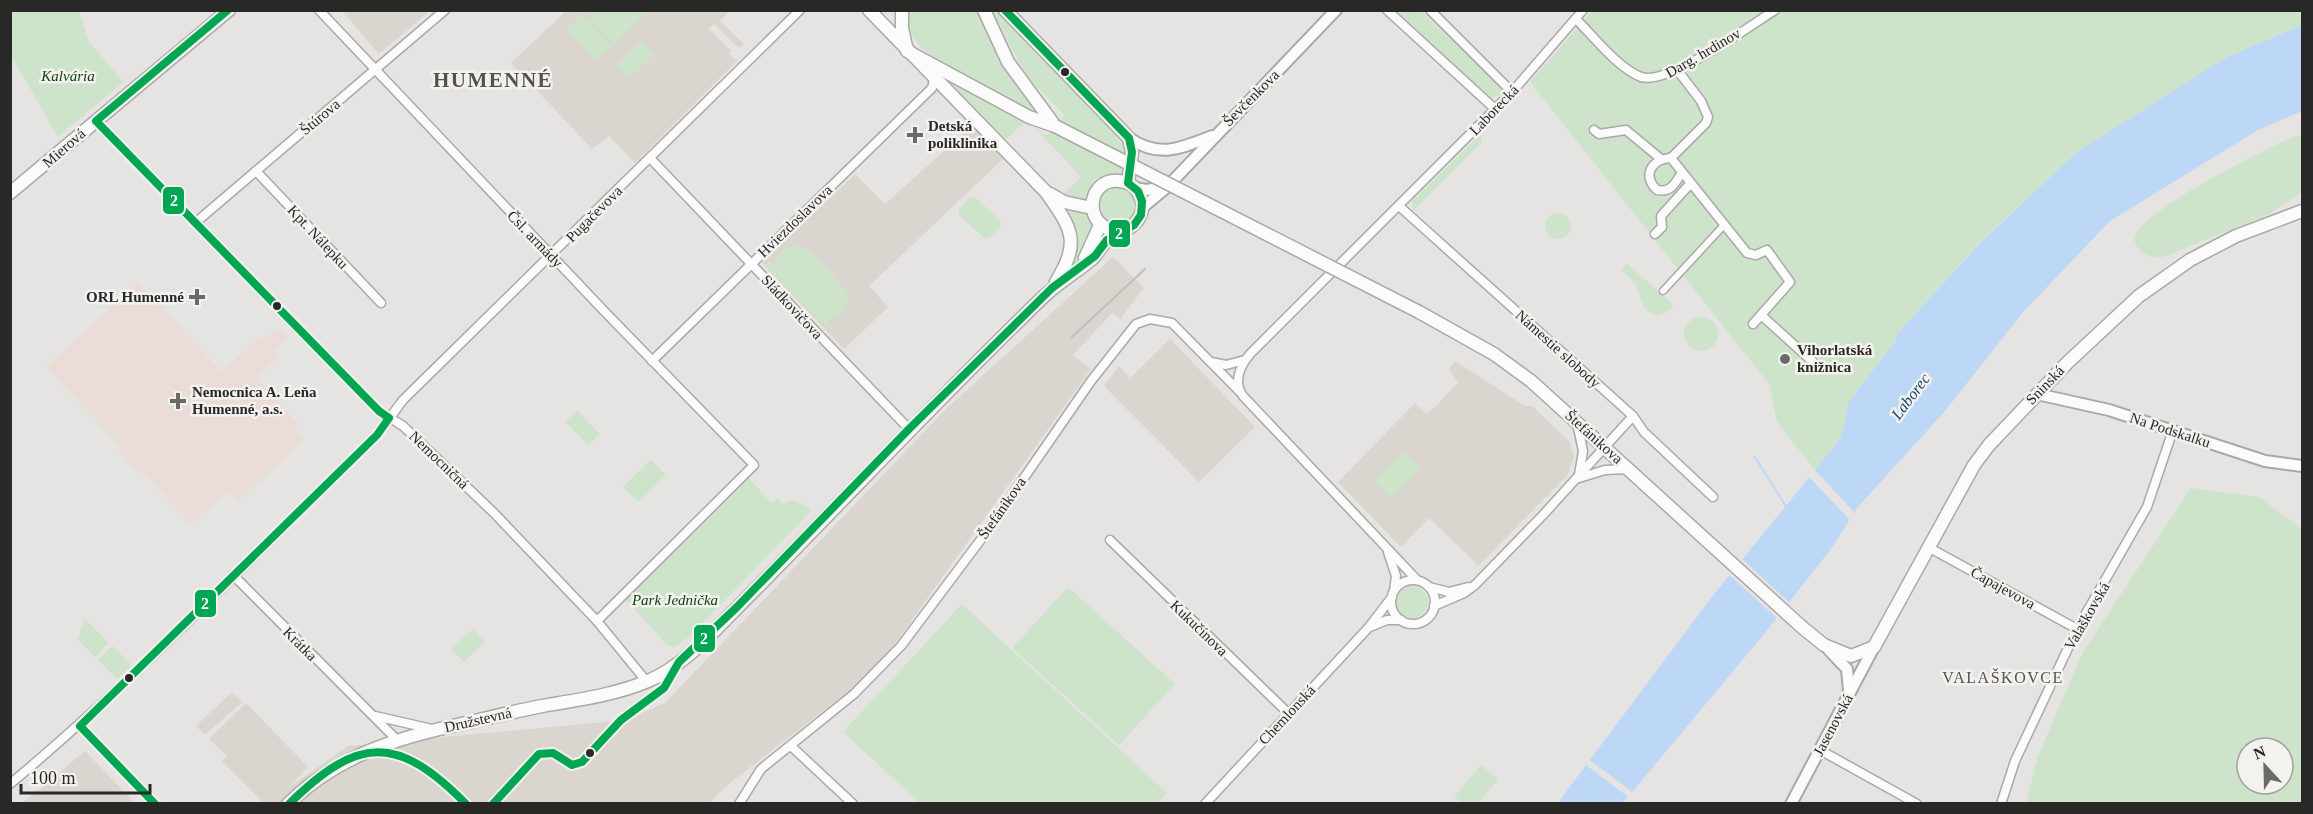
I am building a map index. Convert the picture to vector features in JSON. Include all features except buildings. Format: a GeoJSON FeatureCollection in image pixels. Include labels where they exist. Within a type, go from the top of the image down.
{"type":"FeatureCollection","features":[{"type":"Feature","properties":{"kind":"main road","name":"Mierová"},"geometry":{"type":"LineString","coordinates":[[10,193],[229,10]]}},
{"type":"Feature","properties":{"kind":"main road"},"geometry":{"type":"LineString","coordinates":[[869,10],[1046,192],[1067,222],[1072,239],[1067,264],[1052,288]]}},
{"type":"Feature","properties":{"kind":"main road"},"geometry":{"type":"LineString","coordinates":[[902,10],[902,28],[908,51]]}},
{"type":"Feature","properties":{"kind":"main road"},"geometry":{"type":"LineString","coordinates":[[984,10],[1008,62],[1055,126]]}},
{"type":"Feature","properties":{"kind":"main road"},"geometry":{"type":"LineString","coordinates":[[1005,10],[1129,138],[1132,153],[1131,186]]}},
{"type":"Feature","properties":{"kind":"main road","name":"Štefánikova"},"geometry":{"type":"LineString","coordinates":[[908,51],[1029,117],[1055,126],[1419,312],[1513,366],[1576,420],[1824,645],[1851,656],[1874,647]]}},
{"type":"Feature","properties":{"kind":"main road"},"geometry":{"type":"LineString","coordinates":[[1052,288],[1095,256],[1107,240],[1134,225],[1142,208],[1141,197],[1131,186],[1117,181],[1102,186],[1095,194],[1092,208],[1100,225],[1110,230],[1121,231]]}},
{"type":"Feature","properties":{"kind":"main road"},"geometry":{"type":"LineString","coordinates":[[1046,192],[1064,202],[1092,208]]}},
{"type":"Feature","properties":{"kind":"main road","name":"Sninská"},"geometry":{"type":"LineString","coordinates":[[1874,647],[1974,465],[1989,445],[2037,394],[2117,315],[2176,268],[2216,245],[2302,211]]}},
{"type":"Feature","properties":{"kind":"main road"},"geometry":{"type":"LineString","coordinates":[[1078,269],[1092,248],[1100,225]]}},
{"type":"Feature","properties":{"kind":"main road","name":"Družstevná"},"geometry":{"type":"LineString","coordinates":[[288,804],[309,785],[343,762],[396,739],[525,709],[594,697],[647,682],[679,662],[737,607],[909,429],[1052,288]]}},
{"type":"Feature","properties":{"kind":"street","name":"Čsl. armády"},"geometry":{"type":"LineString","coordinates":[[318,10],[754,465],[597,621]]}},
{"type":"Feature","properties":{"kind":"street","name":"Štúrova"},"geometry":{"type":"LineString","coordinates":[[195,223],[445,10]]}},
{"type":"Feature","properties":{"kind":"street","name":"Pugačevova"},"geometry":{"type":"LineString","coordinates":[[10,784],[80,726],[377,435],[403,400],[800,10]]}},
{"type":"Feature","properties":{"kind":"street","name":"Ševčenkova"},"geometry":{"type":"LineString","coordinates":[[1142,208],[1167,187],[1336,10]]}},
{"type":"Feature","properties":{"kind":"street"},"geometry":{"type":"LineString","coordinates":[[1387,10],[1495,109]]}},
{"type":"Feature","properties":{"kind":"street"},"geometry":{"type":"LineString","coordinates":[[1430,10],[1512,92]]}},
{"type":"Feature","properties":{"kind":"street","name":"Laborecká"},"geometry":{"type":"LineString","coordinates":[[1399,206],[1512,92],[1583,10]]}},
{"type":"Feature","properties":{"kind":"street","name":"Darg. hrdinov"},"geometry":{"type":"LineString","coordinates":[[1576,19],[1631,72],[1643,78],[1659,78],[1678,70],[1775,10]]}},
{"type":"Feature","properties":{"kind":"street"},"geometry":{"type":"LineString","coordinates":[[1678,70],[1701,101],[1708,117],[1706,123],[1666,158],[1651,167],[1648,176],[1651,184],[1657,190],[1673,187],[1681,174]]}},
{"type":"Feature","properties":{"kind":"street","name":"Hviezdoslavova"},"geometry":{"type":"LineString","coordinates":[[652,361],[932,88],[934,79]]}},
{"type":"Feature","properties":{"kind":"street","name":"Nemocničná"},"geometry":{"type":"LineString","coordinates":[[96,121],[379,411],[410,432],[486,506],[597,621],[647,682]]}},
{"type":"Feature","properties":{"kind":"street"},"geometry":{"type":"LineString","coordinates":[[1594,130],[1599,134],[1626,130],[1666,158],[1725,224],[1747,253],[1756,255],[1767,250],[1790,282],[1753,324]]}},
{"type":"Feature","properties":{"kind":"street"},"geometry":{"type":"LineString","coordinates":[[1129,138],[1144,147],[1159,150],[1178,149],[1215,135]]}},
{"type":"Feature","properties":{"kind":"street","name":"Sládkovičova"},"geometry":{"type":"LineString","coordinates":[[650,158],[909,429]]}},
{"type":"Feature","properties":{"kind":"street","name":"Kpt. Nálepku"},"geometry":{"type":"LineString","coordinates":[[256,171],[381,303]]}},
{"type":"Feature","properties":{"kind":"street"},"geometry":{"type":"LineString","coordinates":[[1655,234],[1662,226],[1662,216],[1690,184]]}},
{"type":"Feature","properties":{"kind":"street"},"geometry":{"type":"LineString","coordinates":[[1131,186],[1146,190],[1167,187]]}},
{"type":"Feature","properties":{"kind":"street"},"geometry":{"type":"LineString","coordinates":[[1240,392],[1239,376],[1246,360],[1399,206]]}},
{"type":"Feature","properties":{"kind":"street","name":"Námestie slobody"},"geometry":{"type":"LineString","coordinates":[[1399,206],[1633,416],[1644,432],[1713,497]]}},
{"type":"Feature","properties":{"kind":"street"},"geometry":{"type":"LineString","coordinates":[[1664,291],[1725,224]]}},
{"type":"Feature","properties":{"kind":"street"},"geometry":{"type":"LineString","coordinates":[[1761,315],[1813,362]]}},
{"type":"Feature","properties":{"kind":"street","name":"Štefánikova"},"geometry":{"type":"LineString","coordinates":[[739,804],[761,770],[854,694],[901,646],[987,530],[1129,330],[1150,318],[1166,320],[1211,362],[1417,580]]}},
{"type":"Feature","properties":{"kind":"street"},"geometry":{"type":"LineString","coordinates":[[1211,362],[1226,365],[1246,360]]}},
{"type":"Feature","properties":{"kind":"street","name":"Na Podskalku"},"geometry":{"type":"LineString","coordinates":[[2037,394],[2109,410],[2265,461],[2302,466]]}},
{"type":"Feature","properties":{"kind":"street"},"geometry":{"type":"LineString","coordinates":[[1434,606],[1464,593],[1475,585],[1578,478],[1633,416]]}},
{"type":"Feature","properties":{"kind":"street"},"geometry":{"type":"LineString","coordinates":[[1576,420],[1583,451],[1578,478]]}},
{"type":"Feature","properties":{"kind":"street","name":"Valaškovská"},"geometry":{"type":"LineString","coordinates":[[2001,804],[2015,761],[2077,629],[2147,507],[2173,430]]}},
{"type":"Feature","properties":{"kind":"street"},"geometry":{"type":"LineString","coordinates":[[1578,478],[1605,470],[1629,469]]}},
{"type":"Feature","properties":{"kind":"street","name":"Kukučínova"},"geometry":{"type":"LineString","coordinates":[[1110,540],[1289,714]]}},
{"type":"Feature","properties":{"kind":"street","name":"Štefánikova"},"geometry":{"type":"LineString","coordinates":[[1385,546],[1396,576],[1393,594]]}},
{"type":"Feature","properties":{"kind":"street","name":"Čapajevova"},"geometry":{"type":"LineString","coordinates":[[1928,547],[2077,629]]}},
{"type":"Feature","properties":{"kind":"street","name":"Krátka"},"geometry":{"type":"LineString","coordinates":[[233,575],[396,739]]}},
{"type":"Feature","properties":{"kind":"street"},"geometry":{"type":"LineString","coordinates":[[1401,620],[1392,610],[1393,594],[1404,582],[1417,580],[1429,587],[1449,592],[1475,585]]}},
{"type":"Feature","properties":{"kind":"street"},"geometry":{"type":"LineString","coordinates":[[1370,627],[1388,620],[1401,620],[1408,623],[1422,622],[1428,618],[1435,600],[1429,587]]}},
{"type":"Feature","properties":{"kind":"street","name":"Chemlonská"},"geometry":{"type":"LineString","coordinates":[[1205,804],[1370,627],[1393,594]]}},
{"type":"Feature","properties":{"kind":"street"},"geometry":{"type":"LineString","coordinates":[[1824,645],[1847,669],[1849,694]]}},
{"type":"Feature","properties":{"kind":"street","name":"Jasenovská"},"geometry":{"type":"LineString","coordinates":[[1791,804],[1874,647]]}},
{"type":"Feature","properties":{"kind":"street","name":"Krátka"},"geometry":{"type":"LineString","coordinates":[[368,713],[384,719],[436,730]]}},
{"type":"Feature","properties":{"kind":"street"},"geometry":{"type":"LineString","coordinates":[[80,726],[155,804]]}},
{"type":"Feature","properties":{"kind":"street"},"geometry":{"type":"LineString","coordinates":[[791,746],[853,804]]}},
{"type":"Feature","properties":{"kind":"street"},"geometry":{"type":"LineString","coordinates":[[1820,750],[1917,804]]}},
{"type":"Feature","properties":{"kind":"shaded area"},"geometry":{"type":"Polygon","coordinates":[[[342,11],[430,11],[379,54],[342,11]]]}},
{"type":"Feature","properties":{"kind":"shaded area"},"geometry":{"type":"Polygon","coordinates":[[[566,11],[730,11],[720,21],[744,44],[739,48],[714,24],[709,29],[731,51],[729,54],[735,60],[739,59],[635,163],[609,136],[592,149],[511,63],[566,11]]]}},
{"type":"Feature","properties":{"kind":"shaded area"},"geometry":{"type":"Polygon","coordinates":[[[972,126],[1003,159],[869,286],[888,307],[844,349],[762,263],[855,174],[885,204],[972,126]]]}},
{"type":"Feature","properties":{"kind":"shaded area"},"geometry":{"type":"Polygon","coordinates":[[[1113,257],[1144,288],[1121,318],[1125,322],[1112,313],[1073,355],[1091,369],[892,648],[863,680],[730,783],[709,803],[272,803],[275,799],[271,803],[264,803],[222,761],[227,756],[209,739],[246,703],[308,767],[288,788],[348,746],[625,720],[665,703],[947,408],[1113,257]]]}},
{"type":"Feature","properties":{"kind":"shaded area","name":"Nemocnica A. Leňa Humenné, a.s."},"geometry":{"type":"Polygon","coordinates":[[[138,282],[222,372],[260,337],[263,340],[278,327],[288,338],[275,350],[280,355],[256,378],[298,424],[294,428],[305,439],[238,501],[228,491],[191,524],[143,472],[140,474],[118,450],[121,447],[46,367],[138,282]]]}},
{"type":"Feature","properties":{"kind":"shaded area"},"geometry":{"type":"Polygon","coordinates":[[[1170,339],[1255,427],[1199,482],[1104,386],[1119,366],[1130,378],[1170,339]]]}},
{"type":"Feature","properties":{"kind":"shaded area"},"geometry":{"type":"Polygon","coordinates":[[[1455,361],[1525,406],[1532,406],[1569,441],[1574,456],[1568,475],[1477,567],[1474,561],[1429,518],[1401,547],[1338,482],[1415,403],[1426,414],[1434,408],[1458,382],[1449,369],[1455,361]]]}},
{"type":"Feature","properties":{"kind":"shaded area"},"geometry":{"type":"Polygon","coordinates":[[[232,692],[242,702],[205,735],[196,726],[232,692]]]}},
{"type":"Feature","properties":{"kind":"shaded area"},"geometry":{"type":"Polygon","coordinates":[[[85,751],[135,803],[22,803],[36,792],[85,751]]]}},
{"type":"Feature","properties":{"kind":"green space"},"geometry":{"type":"Polygon","coordinates":[[[907,10],[978,11],[1008,72],[1043,118],[936,60],[913,37],[907,10]]]}},
{"type":"Feature","properties":{"kind":"green space","name":"Kalvária"},"geometry":{"type":"Polygon","coordinates":[[[10,11],[79,11],[89,42],[123,82],[58,137],[11,55],[10,11]]]}},
{"type":"Feature","properties":{"kind":"green space"},"geometry":{"type":"Polygon","coordinates":[[[598,11],[649,11],[613,45],[589,19],[598,11]]]}},
{"type":"Feature","properties":{"kind":"green space"},"geometry":{"type":"Polygon","coordinates":[[[992,11],[998,11],[1122,136],[1128,153],[1123,178],[1116,177],[1090,203],[1062,195],[1081,177],[1039,132],[1047,135],[1065,115],[1027,77],[992,11]]]}},
{"type":"Feature","properties":{"kind":"green space"},"geometry":{"type":"Polygon","coordinates":[[[1396,11],[1421,11],[1501,87],[1501,95],[1489,98],[1396,11]]]}},
{"type":"Feature","properties":{"kind":"green space"},"geometry":{"type":"Polygon","coordinates":[[[1592,11],[2302,11],[2302,25],[2225,58],[2077,152],[1981,241],[1897,334],[1896,341],[1849,401],[1841,438],[1815,470],[1777,422],[1769,384],[1530,82],[1592,11]]]}},
{"type":"Feature","properties":{"kind":"green space"},"geometry":{"type":"Polygon","coordinates":[[[582,14],[612,46],[596,61],[566,29],[582,14]]]}},
{"type":"Feature","properties":{"kind":"green space"},"geometry":{"type":"Polygon","coordinates":[[[642,41],[655,54],[629,79],[616,66],[642,41]]]}},
{"type":"Feature","properties":{"kind":"green space"},"geometry":{"type":"Polygon","coordinates":[[[947,81],[1024,123],[1005,140],[947,81]]]}},
{"type":"Feature","properties":{"kind":"green space"},"geometry":{"type":"Polygon","coordinates":[[[1481,134],[1482,142],[1413,211],[1412,201],[1481,134]]]}},
{"type":"Feature","properties":{"kind":"green space"},"geometry":{"type":"Polygon","coordinates":[[[2294,136],[2302,136],[2302,192],[2269,214],[2163,257],[2148,255],[2137,246],[2134,236],[2161,210],[2207,181],[2294,136]]]}},
{"type":"Feature","properties":{"kind":"green space"},"geometry":{"type":"Polygon","coordinates":[[[1118,187],[1125,188],[1131,193],[1136,199],[1136,213],[1131,219],[1125,224],[1118,225],[1111,224],[1105,219],[1100,213],[1099,206],[1100,199],[1105,193],[1111,188],[1118,187]]]}},
{"type":"Feature","properties":{"kind":"green space"},"geometry":{"type":"Polygon","coordinates":[[[970,197],[975,197],[1000,221],[1001,226],[989,238],[984,238],[958,214],[959,209],[970,197]]]}},
{"type":"Feature","properties":{"kind":"green space"},"geometry":{"type":"Polygon","coordinates":[[[1075,209],[1089,215],[1094,230],[1081,257],[1074,263],[1072,260],[1077,249],[1078,237],[1069,213],[1075,209]]]}},
{"type":"Feature","properties":{"kind":"green space"},"geometry":{"type":"Polygon","coordinates":[[[1558,213],[1567,217],[1571,226],[1567,235],[1558,239],[1549,235],[1545,226],[1549,217],[1558,213]]]}},
{"type":"Feature","properties":{"kind":"green space"},"geometry":{"type":"Polygon","coordinates":[[[796,245],[810,251],[847,291],[844,310],[837,317],[827,320],[832,325],[828,329],[765,265],[769,261],[774,266],[781,251],[796,245]]]}},
{"type":"Feature","properties":{"kind":"green space"},"geometry":{"type":"Polygon","coordinates":[[[1626,263],[1673,304],[1671,309],[1659,316],[1645,310],[1635,283],[1622,271],[1626,263]]]}},
{"type":"Feature","properties":{"kind":"green space"},"geometry":{"type":"Polygon","coordinates":[[[1701,317],[1713,322],[1718,334],[1713,346],[1701,351],[1689,346],[1684,334],[1689,322],[1701,317]]]}},
{"type":"Feature","properties":{"kind":"green space"},"geometry":{"type":"Polygon","coordinates":[[[577,410],[600,434],[588,445],[565,422],[577,410]]]}},
{"type":"Feature","properties":{"kind":"green space"},"geometry":{"type":"Polygon","coordinates":[[[1404,452],[1421,468],[1391,498],[1374,481],[1404,452]]]}},
{"type":"Feature","properties":{"kind":"green space"},"geometry":{"type":"Polygon","coordinates":[[[651,460],[666,475],[638,502],[623,487],[651,460]]]}},
{"type":"Feature","properties":{"kind":"green space","name":"Park Jednička"},"geometry":{"type":"Polygon","coordinates":[[[748,477],[771,503],[777,498],[784,505],[789,500],[803,504],[812,510],[689,637],[675,647],[667,645],[625,599],[748,477]]]}},
{"type":"Feature","properties":{"kind":"green space"},"geometry":{"type":"Polygon","coordinates":[[[2191,488],[2259,497],[2302,529],[2302,803],[2026,803],[2038,756],[2083,652],[2191,488]]]}},
{"type":"Feature","properties":{"kind":"green space"},"geometry":{"type":"Polygon","coordinates":[[[1412,586],[1423,591],[1428,602],[1423,613],[1412,618],[1401,613],[1396,602],[1401,591],[1412,586]]]}},
{"type":"Feature","properties":{"kind":"green space"},"geometry":{"type":"Polygon","coordinates":[[[1068,587],[1175,684],[1119,745],[1012,648],[1068,587]]]}},
{"type":"Feature","properties":{"kind":"green space"},"geometry":{"type":"Polygon","coordinates":[[[962,604],[1167,793],[1157,803],[920,803],[843,732],[962,604]]]}},
{"type":"Feature","properties":{"kind":"green space"},"geometry":{"type":"Polygon","coordinates":[[[84,618],[109,643],[95,657],[78,640],[84,618]]]}},
{"type":"Feature","properties":{"kind":"green space"},"geometry":{"type":"Polygon","coordinates":[[[473,629],[485,642],[464,662],[451,649],[473,629]]]}},
{"type":"Feature","properties":{"kind":"green space"},"geometry":{"type":"Polygon","coordinates":[[[113,646],[131,665],[117,679],[98,660],[113,646]]]}},
{"type":"Feature","properties":{"kind":"green space"},"geometry":{"type":"Polygon","coordinates":[[[1481,765],[1498,779],[1479,803],[1462,803],[1454,797],[1481,765]]]}},
{"type":"Feature","properties":{"kind":"water","name":"Laborec"},"geometry":{"type":"Polygon","coordinates":[[[2302,25],[2302,111],[2258,130],[2110,221],[2024,311],[1945,411],[1857,508],[1831,549],[1760,639],[1623,803],[1557,804],[1711,598],[1841,438],[1849,401],[1896,341],[1897,334],[1981,242],[2077,152],[2225,58],[2302,25]]]}},
{"type":"Feature","properties":{"kind":"pier"},"geometry":{"type":"Polygon","coordinates":[[[1813,468],[1856,514],[1851,521],[1807,475],[1813,468]]]}},
{"type":"Feature","properties":{"kind":"pier"},"geometry":{"type":"Polygon","coordinates":[[[1740,557],[1791,604],[1779,620],[1727,573],[1740,557]]]}},
{"type":"Feature","properties":{"kind":"pier"},"geometry":{"type":"Polygon","coordinates":[[[1587,758],[1635,794],[1631,799],[1583,763],[1587,758]]]}},
{"type":"Feature","properties":{"kind":"waterway"},"geometry":{"type":"LineString","coordinates":[[1755,457],[1787,508]]}},
{"type":"Feature","properties":{"kind":"railway"},"geometry":{"type":"LineString","coordinates":[[1072,337],[1145,269]]}},
{"type":"Feature","properties":{"kind":"transit line","name":"2"},"geometry":{"type":"LineString","coordinates":[[155,804],[80,726],[377,435],[389,418],[379,411],[96,121],[228,10]]}},
{"type":"Feature","properties":{"kind":"transit line","name":"2"},"geometry":{"type":"LineString","coordinates":[[493,804],[539,754],[553,753],[572,765],[582,762],[621,720],[664,688],[679,662],[737,607],[909,429],[1052,288],[1095,256],[1107,240],[1134,225],[1141,215],[1142,201],[1138,191],[1128,183],[1132,152],[1129,138],[1005,10]]}},
{"type":"Feature","properties":{"kind":"transit line","name":"2"},"geometry":{"type":"LineString","coordinates":[[289,804],[336,765],[357,756],[378,752],[398,755],[419,765],[466,804]]}},
{"type":"Feature","properties":{"kind":"place","name":"Detská poliklinika"},"geometry":{"type":"Point","coordinates":[915,135]}},
{"type":"Feature","properties":{"kind":"place","name":"ORL Humenné"},"geometry":{"type":"Point","coordinates":[197,297]}},
{"type":"Feature","properties":{"kind":"place","name":"Vihorlatská knižnica"},"geometry":{"type":"Point","coordinates":[1785,359]}},
{"type":"Feature","properties":{"kind":"place","name":"Nemocnica A. Leňa Humenné, a.s."},"geometry":{"type":"Point","coordinates":[178,401]}},
{"type":"Feature","properties":{"kind":"district","name":"HUMENNÉ"},"geometry":{"type":"Point","coordinates":[493,80]}},
{"type":"Feature","properties":{"kind":"district","name":"VALAŠKOVCE"},"geometry":{"type":"Point","coordinates":[2003,677]}}]}
